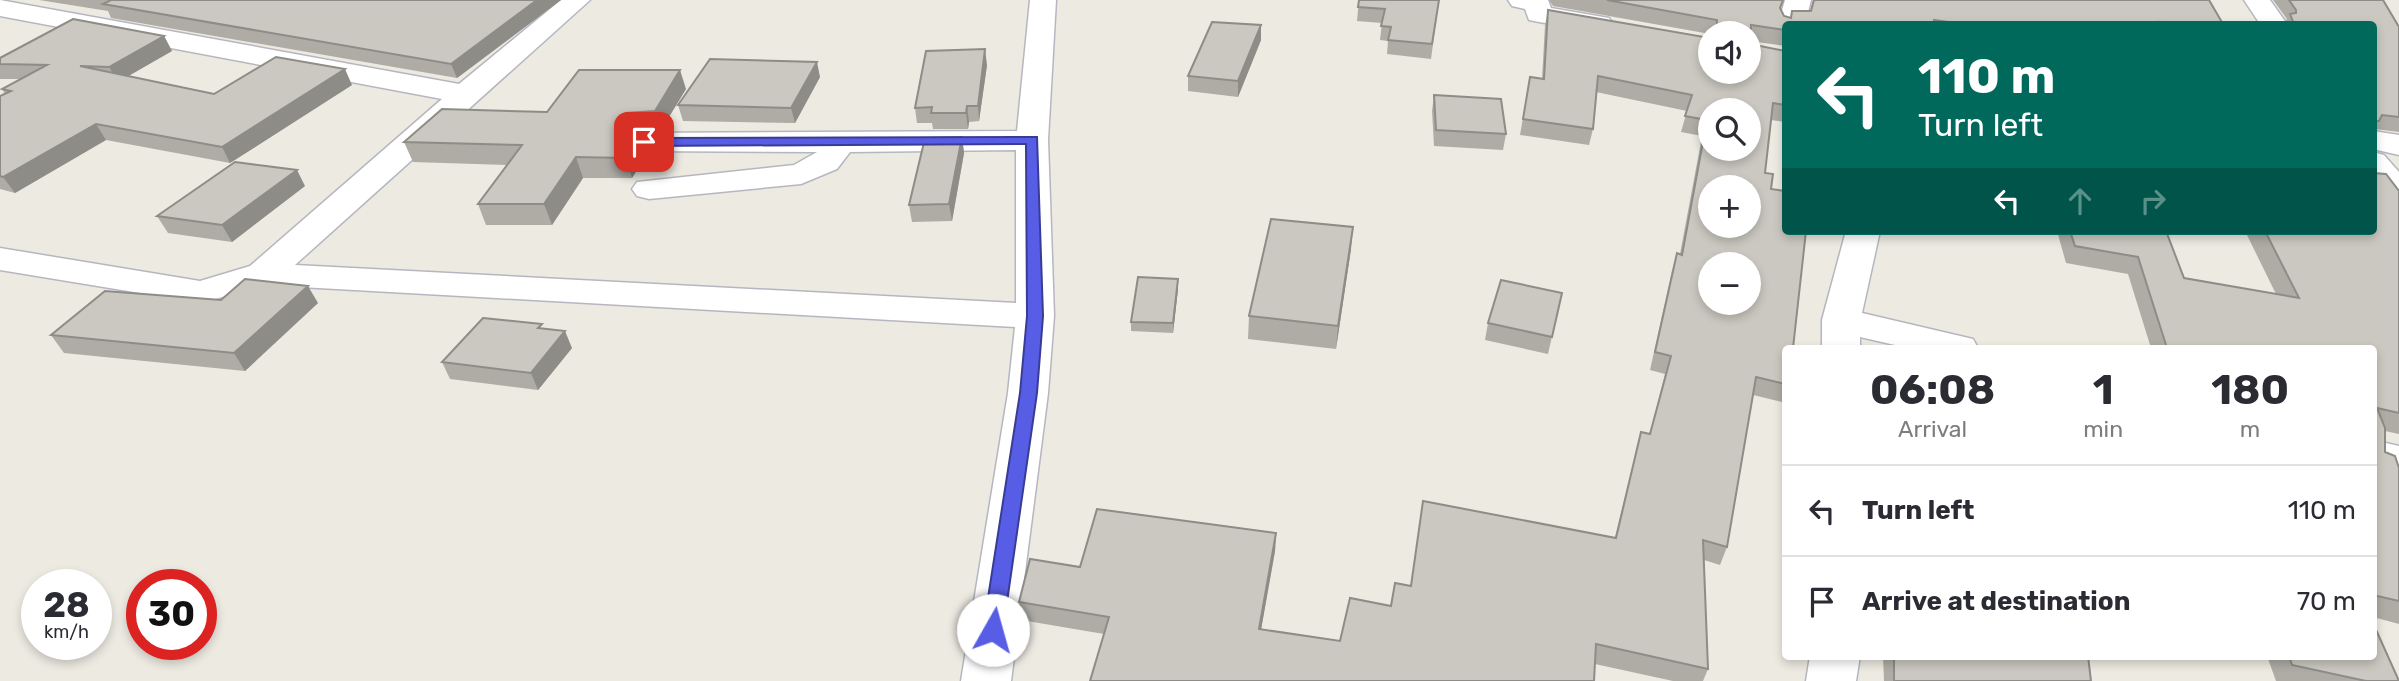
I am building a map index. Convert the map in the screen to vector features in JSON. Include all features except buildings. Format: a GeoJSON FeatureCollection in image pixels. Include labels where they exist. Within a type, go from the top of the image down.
{"type":"FeatureCollection","features":[{"type":"Feature","properties":{"kind":"street"},"geometry":{"type":"LineString","coordinates":[[263,274],[465,94],[576,0]]}},
{"type":"Feature","properties":{"kind":"street"},"geometry":{"type":"LineString","coordinates":[[986,681],[1028,393],[1035,316],[1032,140],[1042,0]]}},
{"type":"Feature","properties":{"kind":"street"},"geometry":{"type":"LineString","coordinates":[[1793,21],[1798,0]]}},
{"type":"Feature","properties":{"kind":"street"},"geometry":{"type":"LineString","coordinates":[[2257,0],[2271,21]]}},
{"type":"Feature","properties":{"kind":"street"},"geometry":{"type":"LineString","coordinates":[[1532,1],[1539,14],[1631,30]]}},
{"type":"Feature","properties":{"kind":"street"},"geometry":{"type":"LineString","coordinates":[[0,8],[465,94]]}},
{"type":"Feature","properties":{"kind":"street"},"geometry":{"type":"LineString","coordinates":[[644,142],[1032,140]]}},
{"type":"Feature","properties":{"kind":"street"},"geometry":{"type":"LineString","coordinates":[[2377,141],[2399,145]]}},
{"type":"Feature","properties":{"kind":"street"},"geometry":{"type":"LineString","coordinates":[[649,189],[801,174],[826,162],[841,143]]}},
{"type":"Feature","properties":{"kind":"street"},"geometry":{"type":"LineString","coordinates":[[2377,167],[2399,192]]}},
{"type":"Feature","properties":{"kind":"street"},"geometry":{"type":"LineString","coordinates":[[1862,235],[1841,334],[1934,345]]}},
{"type":"Feature","properties":{"kind":"street"},"geometry":{"type":"LineString","coordinates":[[0,259],[201,292],[263,274],[1035,316]]}},
{"type":"Feature","properties":{"kind":"street"},"geometry":{"type":"LineString","coordinates":[[2377,456],[2399,461]]}},
{"type":"Feature","properties":{"kind":"street"},"geometry":{"type":"LineString","coordinates":[[1831,681],[1834,660]]}},
{"type":"Feature","properties":{"kind":"route"},"geometry":{"type":"LineString","coordinates":[[644,142],[1032,140],[1035,316],[1028,393],[993,630]]}}]}
